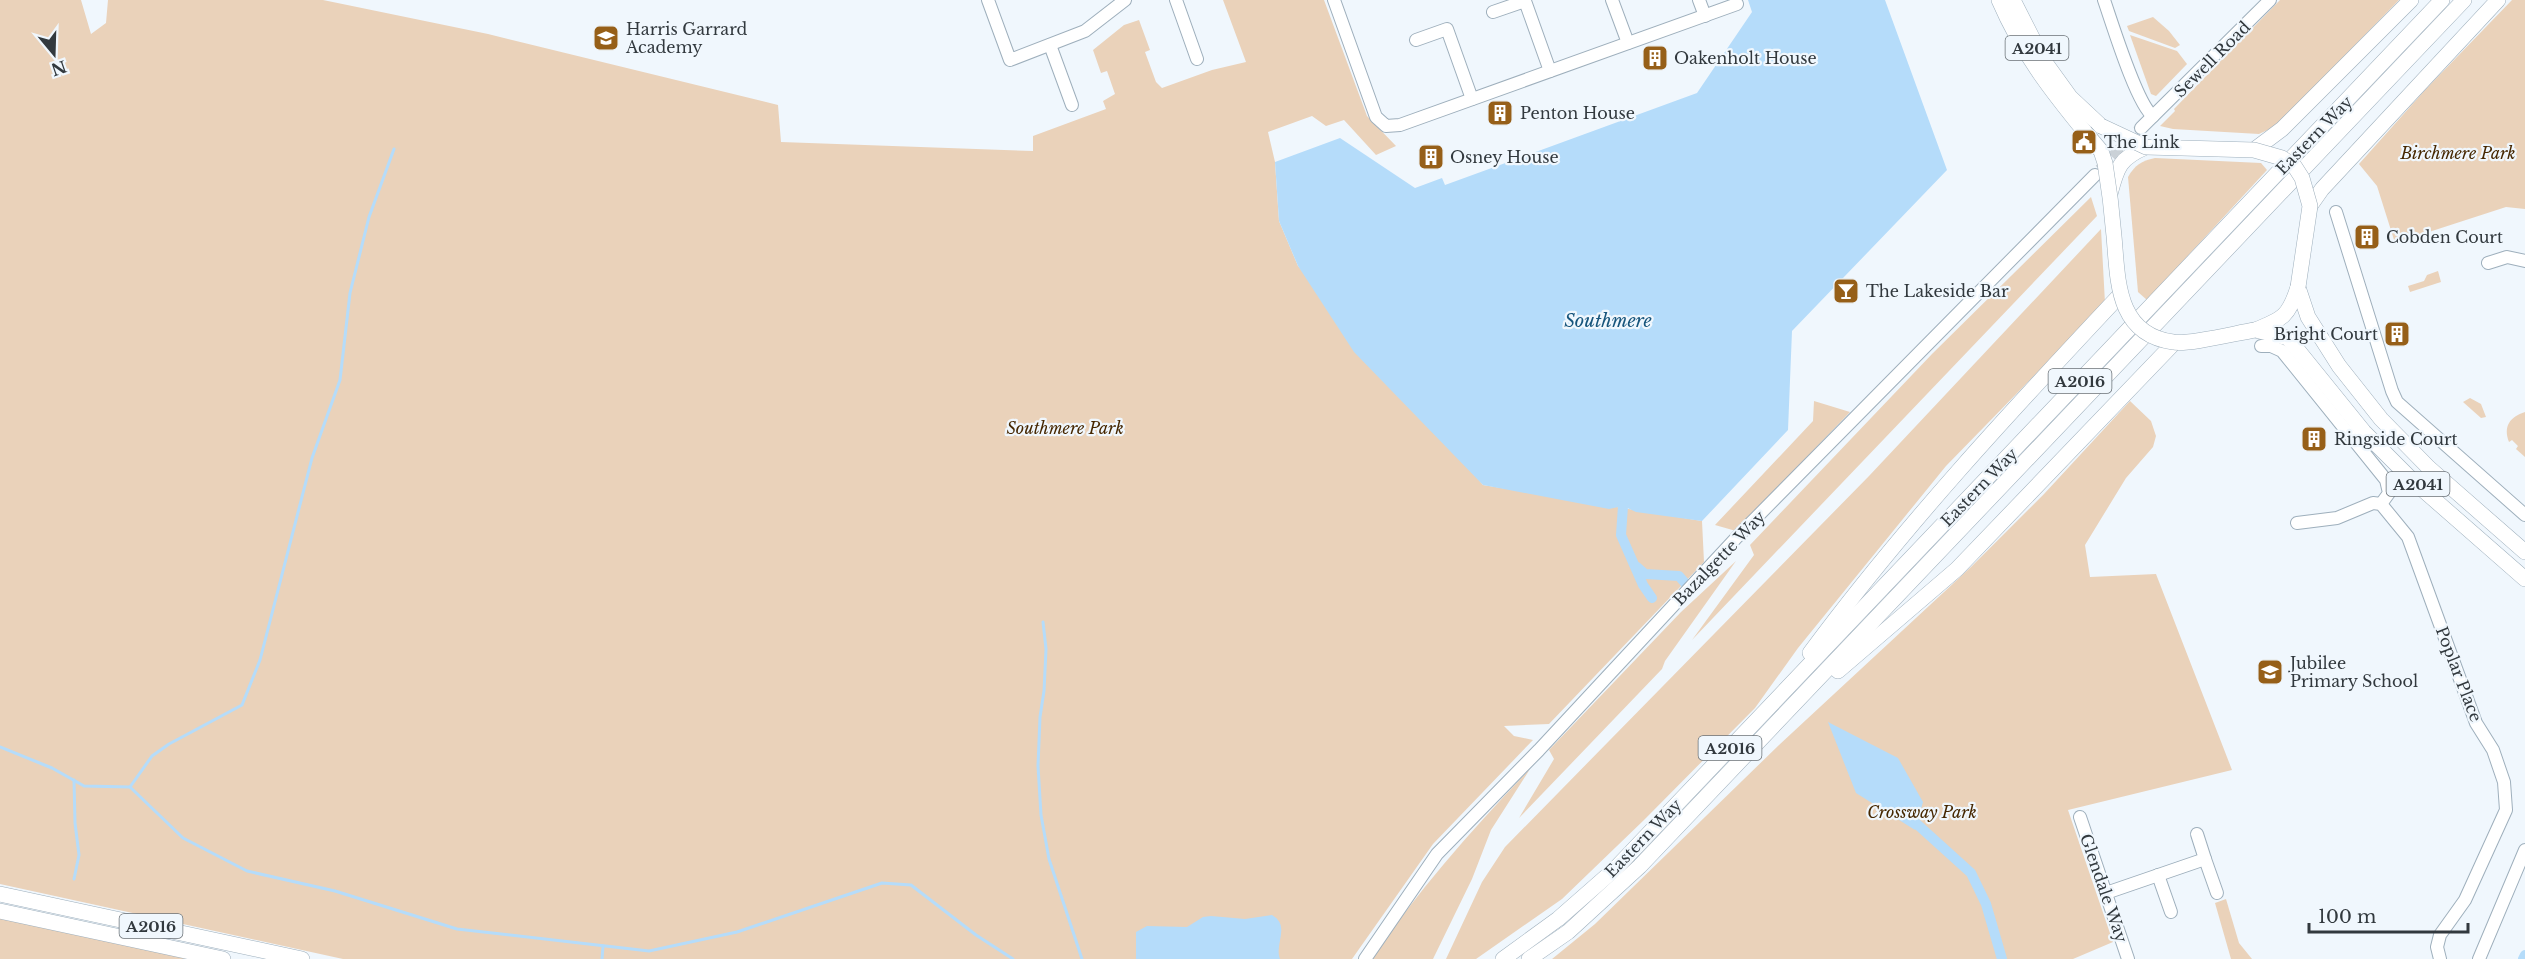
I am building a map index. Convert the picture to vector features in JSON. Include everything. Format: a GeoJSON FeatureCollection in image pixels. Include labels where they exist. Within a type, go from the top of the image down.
{"type":"FeatureCollection","features":[{"type":"Feature","properties":{"kind":"main road","name":"A2041"},"geometry":{"type":"LineString","coordinates":[[1999,0],[2015,38],[2049,89],[2101,151],[2110,194]]}},
{"type":"Feature","properties":{"kind":"main road","name":"A2041"},"geometry":{"type":"LineString","coordinates":[[2013,0],[2044,61],[2070,97],[2101,126],[2146,147]]}},
{"type":"Feature","properties":{"kind":"main road"},"geometry":{"type":"LineString","coordinates":[[2254,150],[2282,129],[2411,0]]}},
{"type":"Feature","properties":{"kind":"main road","name":"Eastern Way"},"geometry":{"type":"LineString","coordinates":[[1516,956],[1615,869],[2442,0]]}},
{"type":"Feature","properties":{"kind":"main road","name":"Eastern Way"},"geometry":{"type":"LineString","coordinates":[[1516,956],[1568,932],[1626,879],[1784,716],[2464,0]]}},
{"type":"Feature","properties":{"kind":"main road"},"geometry":{"type":"LineString","coordinates":[[2310,206],[2322,189],[2498,0]]}},
{"type":"Feature","properties":{"kind":"main road"},"geometry":{"type":"LineString","coordinates":[[2146,147],[2254,150],[2282,158],[2295,167],[2302,178],[2310,206],[2298,287],[2292,306],[2278,321],[2255,330],[2174,343],[2153,337],[2141,330],[2130,317],[2120,295],[2110,194],[2117,168],[2130,154],[2146,147]]}},
{"type":"Feature","properties":{"kind":"main road","name":"A2041"},"geometry":{"type":"LineString","coordinates":[[2298,287],[2308,317],[2339,366],[2380,419],[2429,468],[2525,552]]}},
{"type":"Feature","properties":{"kind":"main road"},"geometry":{"type":"LineString","coordinates":[[1771,705],[1826,631],[1896,544],[1998,426],[2120,295]]}},
{"type":"Feature","properties":{"kind":"main road","name":"A2041"},"geometry":{"type":"LineString","coordinates":[[2255,330],[2288,338],[2364,432],[2413,481],[2525,579]]}},
{"type":"Feature","properties":{"kind":"main road"},"geometry":{"type":"LineString","coordinates":[[1784,716],[1957,569],[2174,343]]}},
{"type":"Feature","properties":{"kind":"main road","name":"A2016"},"geometry":{"type":"LineString","coordinates":[[0,894],[302,959]]}},
{"type":"Feature","properties":{"kind":"main road","name":"A2016"},"geometry":{"type":"LineString","coordinates":[[0,911],[223,959]]}},
{"type":"Feature","properties":{"kind":"street"},"geometry":{"type":"LineString","coordinates":[[988,0],[1010,60],[1086,31],[1125,0]]}},
{"type":"Feature","properties":{"kind":"street"},"geometry":{"type":"LineString","coordinates":[[1176,0],[1197,59]]}},
{"type":"Feature","properties":{"kind":"street"},"geometry":{"type":"LineString","coordinates":[[1334,0],[1376,117],[1386,126],[1400,125],[1737,4]]}},
{"type":"Feature","properties":{"kind":"street"},"geometry":{"type":"LineString","coordinates":[[1612,0],[1628,43]]}},
{"type":"Feature","properties":{"kind":"street"},"geometry":{"type":"LineString","coordinates":[[1699,0],[1705,16]]}},
{"type":"Feature","properties":{"kind":"street"},"geometry":{"type":"LineString","coordinates":[[2104,0],[2138,91],[2147,112],[2153,116],[2141,128]]}},
{"type":"Feature","properties":{"kind":"street"},"geometry":{"type":"LineString","coordinates":[[2251,0],[2260,11]]}},
{"type":"Feature","properties":{"kind":"street","name":"Sewell Road"},"geometry":{"type":"LineString","coordinates":[[2153,116],[2270,0]]}},
{"type":"Feature","properties":{"kind":"street"},"geometry":{"type":"LineString","coordinates":[[1493,12],[1525,2],[1550,71]]}},
{"type":"Feature","properties":{"kind":"street"},"geometry":{"type":"LineString","coordinates":[[1416,40],[1447,29],[1472,99]]}},
{"type":"Feature","properties":{"kind":"street"},"geometry":{"type":"LineString","coordinates":[[1050,45],[1072,105]]}},
{"type":"Feature","properties":{"kind":"street","name":"Bazalgette Way"},"geometry":{"type":"LineString","coordinates":[[1365,959],[1437,854],[1539,750],[1737,537],[2095,175]]}},
{"type":"Feature","properties":{"kind":"street"},"geometry":{"type":"LineString","coordinates":[[2336,212],[2397,402],[2525,515]]}},
{"type":"Feature","properties":{"kind":"street"},"geometry":{"type":"LineString","coordinates":[[2488,263],[2506,257],[2525,261]]}},
{"type":"Feature","properties":{"kind":"street"},"geometry":{"type":"LineString","coordinates":[[2260,346],[2271,346],[2282,351],[2386,480],[2390,493],[2381,504],[2373,503],[2337,518],[2297,523]]}},
{"type":"Feature","properties":{"kind":"street","name":"Poplar Place"},"geometry":{"type":"LineString","coordinates":[[2381,504],[2408,537],[2476,723],[2493,750],[2504,782],[2506,810],[2464,900],[2440,935],[2437,947],[2440,959]]}},
{"type":"Feature","properties":{"kind":"street","name":"Glendale Way"},"geometry":{"type":"LineString","coordinates":[[2080,817],[2128,959]]}},
{"type":"Feature","properties":{"kind":"street"},"geometry":{"type":"LineString","coordinates":[[2197,834],[2217,893]]}},
{"type":"Feature","properties":{"kind":"street"},"geometry":{"type":"LineString","coordinates":[[2479,959],[2525,850]]}},
{"type":"Feature","properties":{"kind":"street"},"geometry":{"type":"LineString","coordinates":[[2106,892],[2205,859]]}},
{"type":"Feature","properties":{"kind":"street"},"geometry":{"type":"LineString","coordinates":[[2158,875],[2171,912]]}},
{"type":"Feature","properties":{"kind":"green space","name":"Southmere Park"},"geometry":{"type":"Polygon","coordinates":[[[0,0],[81,0],[91,34],[106,23],[108,0],[323,0],[488,34],[778,105],[781,142],[1033,151],[1033,136],[1106,109],[1103,101],[1115,94],[1107,71],[1101,73],[1093,50],[1124,25],[1139,20],[1150,50],[1145,52],[1156,82],[1162,88],[1212,70],[1246,62],[1223,0],[1324,0],[1367,116],[1396,146],[1376,155],[1344,120],[1326,126],[1312,116],[1268,132],[1275,162],[1279,221],[1298,266],[1483,485],[1702,521],[1704,562],[1549,724],[1504,726],[1514,736],[1533,740],[1433,844],[1352,959],[343,959],[0,884],[0,0]]]}},
{"type":"Feature","properties":{"kind":"green space"},"geometry":{"type":"Polygon","coordinates":[[[2280,0],[2399,0],[2276,126],[2259,134],[2173,129],[2160,126],[2175,111],[2174,109],[2280,0]]]}},
{"type":"Feature","properties":{"kind":"green space","name":"Birchmere Park"},"geometry":{"type":"Polygon","coordinates":[[[2512,0],[2525,0],[2525,209],[2506,207],[2395,243],[2377,186],[2359,164],[2426,89],[2512,0]]]}},
{"type":"Feature","properties":{"kind":"green space"},"geometry":{"type":"Polygon","coordinates":[[[2153,17],[2180,45],[2175,48],[2129,31],[2127,26],[2153,17]]]}},
{"type":"Feature","properties":{"kind":"green space"},"geometry":{"type":"Polygon","coordinates":[[[2130,35],[2177,51],[2187,64],[2156,96],[2151,94],[2130,35]]]}},
{"type":"Feature","properties":{"kind":"green space"},"geometry":{"type":"Polygon","coordinates":[[[2155,158],[2261,163],[2267,170],[2147,300],[2138,292],[2128,177],[2139,164],[2155,158]]]}},
{"type":"Feature","properties":{"kind":"green space"},"geometry":{"type":"Polygon","coordinates":[[[2091,197],[2097,216],[1692,640],[1754,555],[1750,545],[1932,354],[2091,197]]]}},
{"type":"Feature","properties":{"kind":"green space"},"geometry":{"type":"Polygon","coordinates":[[[2101,229],[2105,303],[1946,466],[1798,648],[1755,708],[1562,899],[1476,959],[1446,959],[1482,882],[1505,847],[1869,476],[2101,229]]]}},
{"type":"Feature","properties":{"kind":"green space"},"geometry":{"type":"Polygon","coordinates":[[[2438,271],[2441,282],[2410,292],[2408,286],[2424,281],[2427,275],[2438,271]]]}},
{"type":"Feature","properties":{"kind":"green space"},"geometry":{"type":"Polygon","coordinates":[[[2470,398],[2481,404],[2486,417],[2481,418],[2463,402],[2470,398]]]}},
{"type":"Feature","properties":{"kind":"green space"},"geometry":{"type":"Polygon","coordinates":[[[1814,401],[1850,412],[1736,531],[1715,525],[1813,421],[1814,401]]]}},
{"type":"Feature","properties":{"kind":"green space","name":"Crossway Park"},"geometry":{"type":"Polygon","coordinates":[[[2130,401],[2151,421],[2156,436],[2153,447],[2126,478],[2085,545],[2090,577],[2156,574],[2232,770],[2068,810],[2113,942],[2073,959],[1552,959],[1595,924],[1779,745],[1971,567],[2044,494],[2130,401]]]}},
{"type":"Feature","properties":{"kind":"green space"},"geometry":{"type":"Polygon","coordinates":[[[2525,412],[2525,457],[2516,449],[2518,446],[2512,440],[2509,442],[2507,427],[2512,419],[2525,412]]]}},
{"type":"Feature","properties":{"kind":"green space"},"geometry":{"type":"Polygon","coordinates":[[[1736,561],[1665,661],[1662,669],[1519,818],[1554,759],[1549,750],[1681,612],[1736,561]]]}},
{"type":"Feature","properties":{"kind":"green space"},"geometry":{"type":"Polygon","coordinates":[[[1530,769],[1491,830],[1472,879],[1433,959],[1371,959],[1446,861],[1530,769]]]}},
{"type":"Feature","properties":{"kind":"green space"},"geometry":{"type":"Polygon","coordinates":[[[2226,899],[2239,943],[2252,959],[2231,959],[2215,903],[2226,899]]]}},
{"type":"Feature","properties":{"kind":"green space"},"geometry":{"type":"Polygon","coordinates":[[[0,918],[191,959],[0,959],[0,918]]]}},
{"type":"Feature","properties":{"kind":"water","name":"Southmere"},"geometry":{"type":"Polygon","coordinates":[[[1748,0],[1885,0],[1947,170],[1792,331],[1788,430],[1702,521],[1636,512],[1623,506],[1609,509],[1483,485],[1354,352],[1298,266],[1279,221],[1275,162],[1340,138],[1415,188],[1442,178],[1445,185],[1697,93],[1752,12],[1748,0]]]}},
{"type":"Feature","properties":{"kind":"water"},"geometry":{"type":"Polygon","coordinates":[[[1828,722],[1898,758],[1923,802],[1915,830],[1856,793],[1828,722]]]}},
{"type":"Feature","properties":{"kind":"water"},"geometry":{"type":"Polygon","coordinates":[[[1272,915],[1278,919],[1280,924],[1280,959],[1136,959],[1136,932],[1147,926],[1187,927],[1203,917],[1245,919],[1272,915]]]}},
{"type":"Feature","properties":{"kind":"waterway"},"geometry":{"type":"LineString","coordinates":[[130,787],[152,756],[169,744],[242,705],[260,660],[312,458],[340,380],[350,293],[369,217],[394,149]]}},
{"type":"Feature","properties":{"kind":"waterway"},"geometry":{"type":"LineString","coordinates":[[1623,506],[1621,535],[1643,585],[1652,598]]}},
{"type":"Feature","properties":{"kind":"waterway"},"geometry":{"type":"LineString","coordinates":[[1637,567],[1645,574],[1679,576],[1685,583]]}},
{"type":"Feature","properties":{"kind":"waterway"},"geometry":{"type":"LineString","coordinates":[[1043,622],[1046,649],[1038,766],[1041,815],[1049,859],[1082,959]]}},
{"type":"Feature","properties":{"kind":"waterway"},"geometry":{"type":"LineString","coordinates":[[0,747],[52,768],[84,786],[130,787],[183,838],[247,871],[335,891],[457,929],[649,951],[737,932],[882,883],[911,885],[976,935],[1013,959]]}},
{"type":"Feature","properties":{"kind":"waterway"},"geometry":{"type":"LineString","coordinates":[[74,780],[75,823],[79,855],[74,879]]}},
{"type":"Feature","properties":{"kind":"waterway"},"geometry":{"type":"LineString","coordinates":[[1908,816],[1971,873],[1986,904],[2002,959]]}},
{"type":"Feature","properties":{"kind":"waterway"},"geometry":{"type":"LineString","coordinates":[[602,959],[603,946]]}},
{"type":"Feature","properties":{"kind":"waterway"},"geometry":{"type":"LineString","coordinates":[[2523,959],[2525,955]]}},
{"type":"Feature","properties":{"kind":"tunnel"},"geometry":{"type":"LineString","coordinates":[[2100,170],[2141,128]]}},
{"type":"Feature","properties":{"kind":"place","name":"Harris Garrard Academy"},"geometry":{"type":"Point","coordinates":[606,38]}},
{"type":"Feature","properties":{"kind":"place","name":"Oakenholt House"},"geometry":{"type":"Point","coordinates":[1655,58]}},
{"type":"Feature","properties":{"kind":"place","name":"Penton House"},"geometry":{"type":"Point","coordinates":[1500,113]}},
{"type":"Feature","properties":{"kind":"place","name":"The Link"},"geometry":{"type":"Point","coordinates":[2084,142]}},
{"type":"Feature","properties":{"kind":"place","name":"Osney House"},"geometry":{"type":"Point","coordinates":[1431,157]}},
{"type":"Feature","properties":{"kind":"place","name":"Cobden Court"},"geometry":{"type":"Point","coordinates":[2367,237]}},
{"type":"Feature","properties":{"kind":"place","name":"The Lakeside Bar"},"geometry":{"type":"Point","coordinates":[1846,291]}},
{"type":"Feature","properties":{"kind":"place","name":"Bright Court"},"geometry":{"type":"Point","coordinates":[2397,334]}},
{"type":"Feature","properties":{"kind":"place","name":"Ringside Court"},"geometry":{"type":"Point","coordinates":[2314,439]}},
{"type":"Feature","properties":{"kind":"place","name":"Jubilee Primary School"},"geometry":{"type":"Point","coordinates":[2270,672]}}]}
